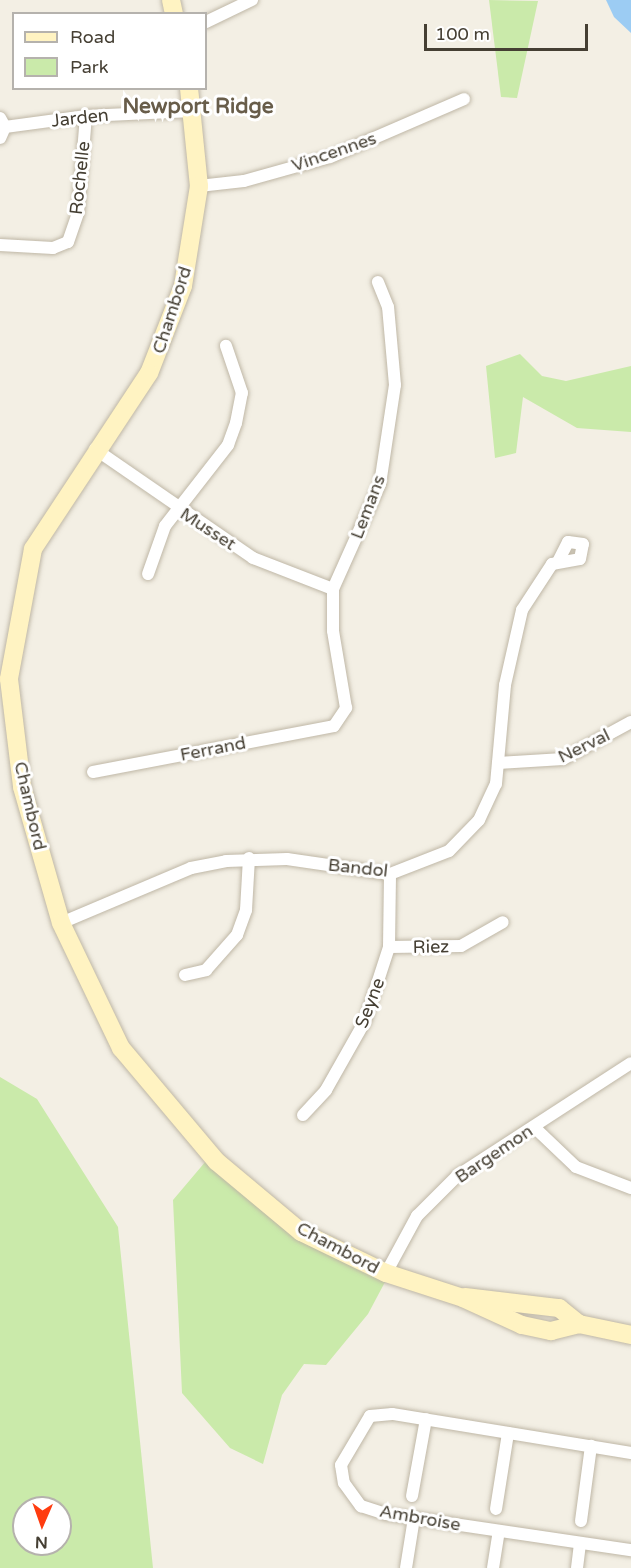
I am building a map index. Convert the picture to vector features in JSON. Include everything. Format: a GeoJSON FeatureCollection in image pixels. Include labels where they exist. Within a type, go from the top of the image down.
{"type":"FeatureCollection","features":[{"type":"Feature","properties":{"kind":"street"},"geometry":{"type":"LineString","coordinates":[[207,22],[252,0]]}},
{"type":"Feature","properties":{"kind":"street","name":"Chambord"},"geometry":{"type":"LineString","coordinates":[[189,90],[199,186],[183,286],[168,332],[149,374],[95,449],[33,549],[9,679],[22,787],[61,923],[121,1048],[216,1161],[301,1232],[386,1273],[464,1298],[519,1323],[551,1331],[575,1319]]}},
{"type":"Feature","properties":{"kind":"street","name":"Vincennes"},"geometry":{"type":"LineString","coordinates":[[199,186],[244,181],[330,157],[464,99]]}},
{"type":"Feature","properties":{"kind":"street","name":"Jarden"},"geometry":{"type":"LineString","coordinates":[[2,128],[86,116],[192,111]]}},
{"type":"Feature","properties":{"kind":"street","name":"Rochelle"},"geometry":{"type":"LineString","coordinates":[[0,245],[53,248],[68,242],[78,213],[86,116]]}},
{"type":"Feature","properties":{"kind":"street","name":"Lemans"},"geometry":{"type":"LineString","coordinates":[[334,726],[346,708],[333,631],[333,590],[380,484],[391,434],[394,349],[378,282]]}},
{"type":"Feature","properties":{"kind":"street"},"geometry":{"type":"LineString","coordinates":[[148,574],[165,526],[228,445],[236,423],[242,393],[226,346]]}},
{"type":"Feature","properties":{"kind":"street","name":"Musset"},"geometry":{"type":"LineString","coordinates":[[95,449],[177,509],[253,558],[333,590]]}},
{"type":"Feature","properties":{"kind":"street","name":"Bandol"},"geometry":{"type":"LineString","coordinates":[[61,923],[191,868],[249,858],[390,874],[430,862],[466,836],[488,804],[498,763],[505,685],[522,610],[558,562]]}},
{"type":"Feature","properties":{"kind":"street","name":"Nerval"},"geometry":{"type":"LineString","coordinates":[[498,763],[563,759],[631,722]]}},
{"type":"Feature","properties":{"kind":"street","name":"Ferrand"},"geometry":{"type":"LineString","coordinates":[[93,772],[334,726]]}},
{"type":"Feature","properties":{"kind":"street"},"geometry":{"type":"LineString","coordinates":[[185,975],[206,970],[237,935],[246,910],[249,858]]}},
{"type":"Feature","properties":{"kind":"street","name":"Seyne"},"geometry":{"type":"LineString","coordinates":[[303,1115],[326,1090],[365,1021],[389,947],[390,874]]}},
{"type":"Feature","properties":{"kind":"street","name":"Riez"},"geometry":{"type":"LineString","coordinates":[[389,947],[461,946],[503,922]]}},
{"type":"Feature","properties":{"kind":"street","name":"Bargemon"},"geometry":{"type":"LineString","coordinates":[[386,1273],[417,1216],[441,1192],[631,1063]]}},
{"type":"Feature","properties":{"kind":"street"},"geometry":{"type":"LineString","coordinates":[[534,1127],[576,1167],[631,1188]]}},
{"type":"Feature","properties":{"kind":"street","name":"Chambord"},"geometry":{"type":"LineString","coordinates":[[464,1298],[523,1301],[631,1335]]}},
{"type":"Feature","properties":{"kind":"street"},"geometry":{"type":"LineString","coordinates":[[519,1323],[523,1301]]}},
{"type":"Feature","properties":{"kind":"street","name":"Ambroise"},"geometry":{"type":"LineString","coordinates":[[631,1453],[426,1419],[370,1416],[341,1465],[344,1483],[361,1506],[414,1518],[631,1550]]}},
{"type":"Feature","properties":{"kind":"street"},"geometry":{"type":"LineString","coordinates":[[412,1496],[426,1419]]}},
{"type":"Feature","properties":{"kind":"street"},"geometry":{"type":"LineString","coordinates":[[496,1509],[508,1433]]}},
{"type":"Feature","properties":{"kind":"street"},"geometry":{"type":"LineString","coordinates":[[581,1521],[591,1446]]}},
{"type":"Feature","properties":{"kind":"street"},"geometry":{"type":"LineString","coordinates":[[406,1568],[414,1518]]}},
{"type":"Feature","properties":{"kind":"street"},"geometry":{"type":"LineString","coordinates":[[493,1568],[499,1531]]}},
{"type":"Feature","properties":{"kind":"street"},"geometry":{"type":"LineString","coordinates":[[577,1568],[580,1543]]}},
{"type":"Feature","properties":{"kind":"green space"},"geometry":{"type":"Polygon","coordinates":[[[489,0],[538,1],[517,98],[501,97],[489,0]]]}},
{"type":"Feature","properties":{"kind":"green space"},"geometry":{"type":"Polygon","coordinates":[[[520,354],[542,376],[566,381],[631,366],[631,432],[577,428],[523,397],[516,453],[495,458],[486,366],[520,354]]]}},
{"type":"Feature","properties":{"kind":"green space"},"geometry":{"type":"Polygon","coordinates":[[[0,1077],[37,1099],[118,1227],[153,1568],[0,1568],[0,1077]]]}},
{"type":"Feature","properties":{"kind":"green space"},"geometry":{"type":"Polygon","coordinates":[[[206,1161],[385,1282],[368,1314],[326,1365],[304,1364],[282,1395],[263,1464],[230,1448],[182,1393],[173,1200],[206,1161]]]}},
{"type":"Feature","properties":{"kind":"water"},"geometry":{"type":"Polygon","coordinates":[[[606,0],[631,0],[631,33],[614,17],[606,0]]]}},
{"type":"Feature","properties":{"kind":"district","name":"Newport Ridge"},"geometry":{"type":"Point","coordinates":[198,107]}}]}
